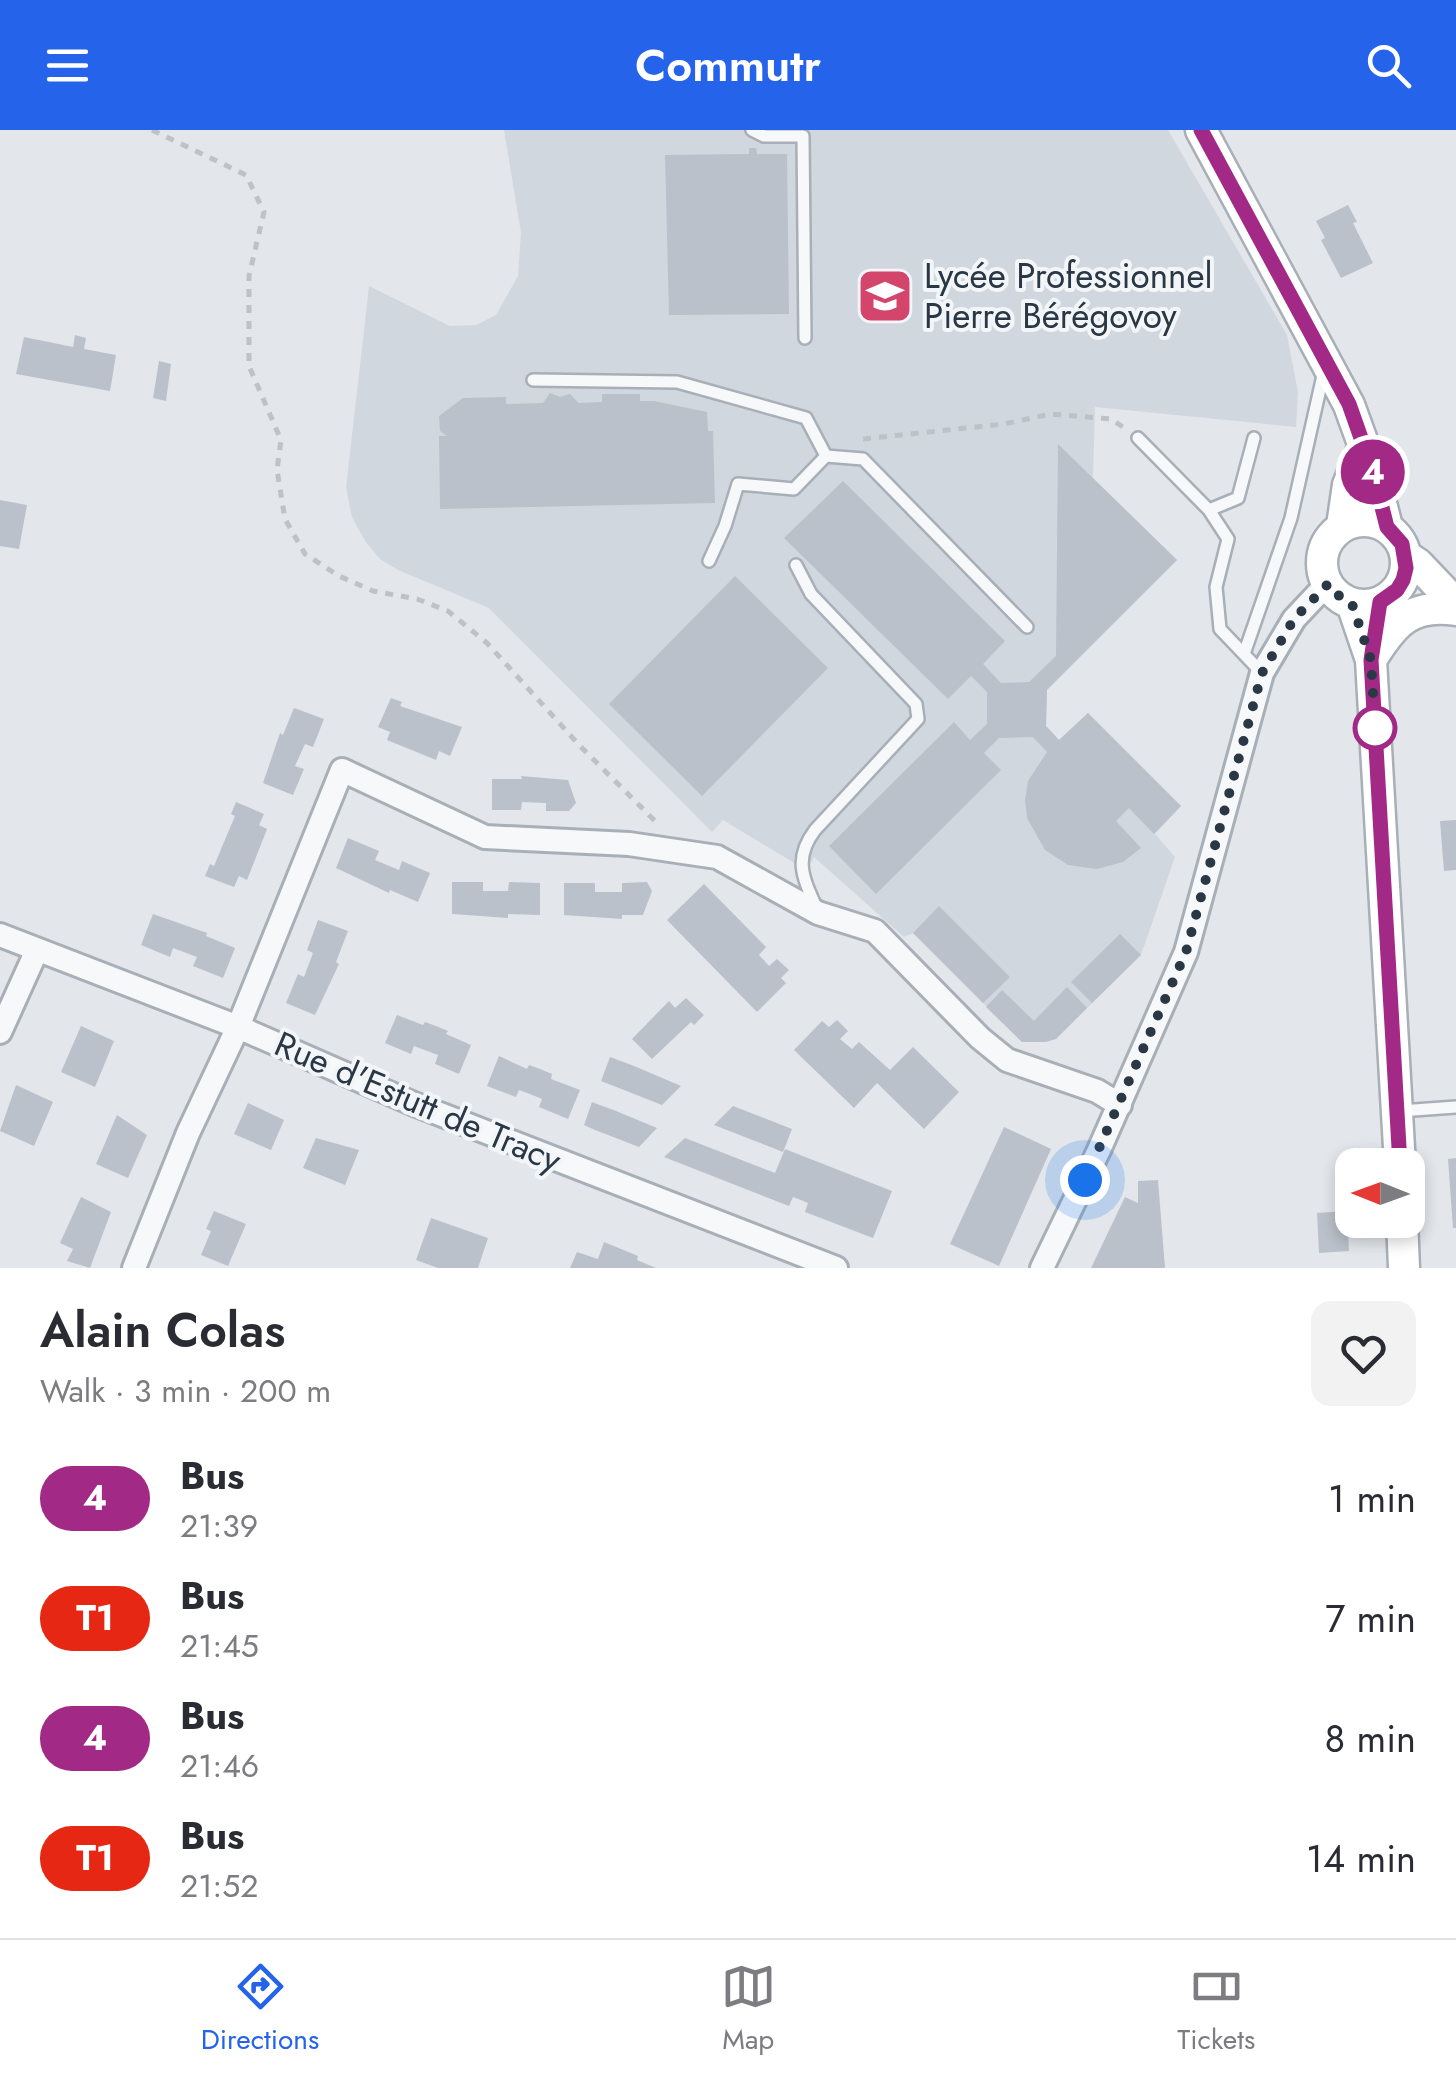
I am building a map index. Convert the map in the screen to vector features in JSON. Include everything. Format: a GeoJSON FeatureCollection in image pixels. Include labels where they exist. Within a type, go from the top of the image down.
{"type":"FeatureCollection","features":[{"type":"Feature","properties":{"kind":"street"},"geometry":{"type":"LineString","coordinates":[[1201,130],[1349,404],[1387,527],[1402,544],[1406,556],[1403,580],[1376,599]]}},
{"type":"Feature","properties":{"kind":"street"},"geometry":{"type":"LineString","coordinates":[[1363,448],[1348,485],[1342,526],[1325,546],[1322,572],[1328,584],[1342,599],[1420,595],[1453,603]]}},
{"type":"Feature","properties":{"kind":"street"},"geometry":{"type":"LineString","coordinates":[[1342,526],[1365,520],[1387,527]]}},
{"type":"Feature","properties":{"kind":"street"},"geometry":{"type":"LineString","coordinates":[[1406,556],[1453,603]]}},
{"type":"Feature","properties":{"kind":"street"},"geometry":{"type":"LineString","coordinates":[[1042,1268],[1120,1105],[1186,952],[1262,673],[1294,619],[1328,584]]}},
{"type":"Feature","properties":{"kind":"street"},"geometry":{"type":"LineString","coordinates":[[1376,599],[1371,660],[1399,1148]]}},
{"type":"Feature","properties":{"kind":"street"},"geometry":{"type":"LineString","coordinates":[[1371,660],[1390,629],[1416,611],[1453,603]]}},
{"type":"Feature","properties":{"kind":"street"},"geometry":{"type":"LineString","coordinates":[[134,1268],[188,1134],[238,1027],[342,770],[485,837],[676,849],[717,857],[818,913],[876,931],[980,1038],[1008,1060],[1097,1091],[1120,1105]]}},
{"type":"Feature","properties":{"kind":"street","name":"Rue d'Estutt de Tracy"},"geometry":{"type":"LineString","coordinates":[[0,935],[238,1027],[414,1104],[836,1268]]}},
{"type":"Feature","properties":{"kind":"street"},"geometry":{"type":"LineString","coordinates":[[0,1032],[37,950]]}},
{"type":"Feature","properties":{"kind":"street"},"geometry":{"type":"LineString","coordinates":[[1403,1238],[1404,1268]]}},
{"type":"Feature","properties":{"kind":"lane"},"geometry":{"type":"LineString","coordinates":[[752,130],[764,136],[802,136],[805,338]]}},
{"type":"Feature","properties":{"kind":"lane"},"geometry":{"type":"LineString","coordinates":[[1244,654],[1291,518],[1326,362]]}},
{"type":"Feature","properties":{"kind":"lane"},"geometry":{"type":"LineString","coordinates":[[534,380],[676,382],[806,418],[824,453]]}},
{"type":"Feature","properties":{"kind":"lane"},"geometry":{"type":"LineString","coordinates":[[1138,438],[1209,510],[1228,539],[1216,586],[1220,628],[1262,673]]}},
{"type":"Feature","properties":{"kind":"lane"},"geometry":{"type":"LineString","coordinates":[[1209,510],[1238,498],[1254,438]]}},
{"type":"Feature","properties":{"kind":"lane"},"geometry":{"type":"LineString","coordinates":[[709,561],[738,484],[794,488],[824,453]]}},
{"type":"Feature","properties":{"kind":"lane"},"geometry":{"type":"LineString","coordinates":[[824,453],[863,458],[1026,627]]}},
{"type":"Feature","properties":{"kind":"lane"},"geometry":{"type":"LineString","coordinates":[[796,564],[811,594],[916,704],[918,720],[814,830],[802,848],[804,878],[818,913]]}},
{"type":"Feature","properties":{"kind":"lane"},"geometry":{"type":"LineString","coordinates":[[1398,1111],[1456,1107]]}},
{"type":"Feature","properties":{"kind":"path"},"geometry":{"type":"LineString","coordinates":[[152,130],[246,176],[264,212],[250,276],[249,366],[281,440],[277,470],[284,519],[305,554],[373,592],[418,599],[448,611],[487,643],[580,746],[649,813],[676,849]]}},
{"type":"Feature","properties":{"kind":"path"},"geometry":{"type":"LineString","coordinates":[[824,453],[868,437],[1004,424],[1051,414],[1111,420],[1138,438]]}},
{"type":"Feature","properties":{"kind":"shaded area"},"geometry":{"type":"Polygon","coordinates":[[[504,130],[1168,130],[1287,335],[1298,392],[1296,427],[1095,407],[1093,478],[1177,560],[1047,689],[1046,726],[1059,740],[1088,713],[1181,806],[1155,834],[1175,857],[1141,955],[1056,1039],[1022,1042],[913,933],[904,937],[814,857],[810,864],[796,864],[723,820],[712,832],[489,608],[398,570],[380,559],[365,541],[352,517],[346,488],[369,286],[450,326],[476,325],[496,315],[518,276],[521,233],[504,130]]]}},
{"type":"Feature","properties":{"kind":"building"},"geometry":{"type":"Polygon","coordinates":[[[749,148],[756,148],[757,154],[787,154],[789,314],[669,315],[665,155],[749,154],[749,148]]]}},
{"type":"Feature","properties":{"kind":"building"},"geometry":{"type":"Polygon","coordinates":[[[1348,205],[1373,263],[1341,278],[1321,240],[1325,238],[1316,221],[1348,205]]]}},
{"type":"Feature","properties":{"kind":"building"},"geometry":{"type":"Polygon","coordinates":[[[75,335],[86,338],[84,349],[116,355],[110,391],[16,374],[24,337],[73,347],[75,335]]]}},
{"type":"Feature","properties":{"kind":"building"},"geometry":{"type":"Polygon","coordinates":[[[159,361],[171,364],[166,401],[153,398],[159,361]]]}},
{"type":"Feature","properties":{"kind":"building"},"geometry":{"type":"Polygon","coordinates":[[[550,393],[560,397],[570,394],[579,403],[602,402],[602,394],[640,394],[640,401],[707,412],[708,431],[713,431],[715,503],[440,509],[439,436],[447,436],[440,431],[439,416],[463,398],[506,397],[506,404],[543,403],[550,393]]]}},
{"type":"Feature","properties":{"kind":"building"},"geometry":{"type":"Polygon","coordinates":[[[1058,444],[1177,560],[1047,690],[1046,726],[1059,740],[1088,713],[1181,806],[1154,834],[1129,808],[1116,821],[1141,848],[1123,862],[1097,869],[1068,865],[1045,850],[1027,818],[1028,781],[1047,752],[1033,737],[999,738],[984,753],[1001,770],[876,894],[829,846],[954,722],[970,740],[987,724],[987,692],[971,676],[948,699],[784,538],[843,481],[1005,641],[983,664],[1001,683],[1029,682],[1056,656],[1058,444]]]}},
{"type":"Feature","properties":{"kind":"building"},"geometry":{"type":"Polygon","coordinates":[[[0,500],[27,505],[19,549],[0,546],[0,500]]]}},
{"type":"Feature","properties":{"kind":"building"},"geometry":{"type":"Polygon","coordinates":[[[735,576],[828,668],[702,796],[609,704],[735,576]]]}},
{"type":"Feature","properties":{"kind":"building"},"geometry":{"type":"Polygon","coordinates":[[[391,698],[402,702],[400,706],[462,727],[450,756],[439,751],[436,760],[387,740],[390,732],[378,727],[391,698]]]}},
{"type":"Feature","properties":{"kind":"building"},"geometry":{"type":"Polygon","coordinates":[[[294,708],[324,719],[313,747],[305,744],[295,766],[304,769],[293,795],[263,783],[280,733],[283,735],[294,708]]]}},
{"type":"Feature","properties":{"kind":"building"},"geometry":{"type":"Polygon","coordinates":[[[521,776],[568,780],[576,803],[569,811],[546,811],[546,803],[522,802],[521,810],[492,810],[492,779],[522,779],[521,776]]]}},
{"type":"Feature","properties":{"kind":"building"},"geometry":{"type":"Polygon","coordinates":[[[236,802],[264,814],[259,825],[267,829],[247,880],[239,876],[234,887],[205,876],[210,864],[214,866],[235,816],[231,814],[236,802]]]}},
{"type":"Feature","properties":{"kind":"building"},"geometry":{"type":"Polygon","coordinates":[[[1456,820],[1456,870],[1444,871],[1440,821],[1456,820]]]}},
{"type":"Feature","properties":{"kind":"building"},"geometry":{"type":"Polygon","coordinates":[[[348,838],[379,851],[375,860],[399,870],[402,861],[430,873],[418,902],[336,868],[348,838]]]}},
{"type":"Feature","properties":{"kind":"building"},"geometry":{"type":"Polygon","coordinates":[[[452,882],[483,882],[483,891],[508,891],[509,882],[540,883],[540,915],[508,914],[508,918],[452,914],[452,882]]]}},
{"type":"Feature","properties":{"kind":"building"},"geometry":{"type":"Polygon","coordinates":[[[647,882],[652,891],[643,915],[622,915],[622,919],[564,915],[564,883],[595,883],[595,892],[622,892],[622,883],[647,882]]]}},
{"type":"Feature","properties":{"kind":"building"},"geometry":{"type":"Polygon","coordinates":[[[704,884],[766,947],[759,955],[769,966],[777,959],[789,970],[781,978],[786,983],[757,1012],[667,920],[704,884]]]}},
{"type":"Feature","properties":{"kind":"building"},"geometry":{"type":"Polygon","coordinates":[[[939,906],[1010,977],[983,1003],[913,933],[939,906]]]}},
{"type":"Feature","properties":{"kind":"building"},"geometry":{"type":"Polygon","coordinates":[[[153,914],[207,933],[206,936],[235,948],[223,978],[193,966],[197,957],[173,948],[170,957],[141,945],[153,914]]]}},
{"type":"Feature","properties":{"kind":"building"},"geometry":{"type":"Polygon","coordinates":[[[318,920],[348,931],[336,962],[339,964],[315,1015],[286,1003],[298,974],[304,977],[313,953],[307,950],[318,920]]]}},
{"type":"Feature","properties":{"kind":"building"},"geometry":{"type":"Polygon","coordinates":[[[1120,934],[1141,955],[1092,1003],[1071,982],[1120,934]]]}},
{"type":"Feature","properties":{"kind":"building"},"geometry":{"type":"Polygon","coordinates":[[[1067,987],[1087,1008],[1056,1039],[1046,1042],[1022,1042],[986,1007],[1002,990],[1034,1021],[1067,987]]]}},
{"type":"Feature","properties":{"kind":"building"},"geometry":{"type":"Polygon","coordinates":[[[686,998],[704,1015],[694,1025],[691,1022],[652,1059],[632,1039],[669,1001],[675,1008],[686,998]]]}},
{"type":"Feature","properties":{"kind":"building"},"geometry":{"type":"Polygon","coordinates":[[[397,1015],[436,1026],[471,1045],[459,1074],[435,1064],[438,1055],[414,1046],[411,1054],[385,1043],[397,1015]]]}},
{"type":"Feature","properties":{"kind":"building"},"geometry":{"type":"Polygon","coordinates":[[[837,1020],[848,1031],[840,1039],[852,1049],[859,1042],[890,1070],[913,1047],[959,1092],[924,1129],[877,1083],[854,1108],[794,1050],[822,1021],[829,1027],[837,1020]]]}},
{"type":"Feature","properties":{"kind":"building"},"geometry":{"type":"Polygon","coordinates":[[[81,1026],[114,1041],[95,1087],[61,1072],[81,1026]]]}},
{"type":"Feature","properties":{"kind":"building"},"geometry":{"type":"Polygon","coordinates":[[[499,1056],[527,1069],[529,1065],[552,1074],[551,1079],[580,1090],[568,1119],[539,1107],[542,1099],[530,1094],[519,1090],[516,1097],[487,1086],[499,1056]]]}},
{"type":"Feature","properties":{"kind":"building"},"geometry":{"type":"Polygon","coordinates":[[[610,1057],[681,1086],[662,1105],[601,1081],[610,1057]]]}},
{"type":"Feature","properties":{"kind":"building"},"geometry":{"type":"Polygon","coordinates":[[[16,1085],[53,1102],[34,1146],[0,1131],[16,1085]]]}},
{"type":"Feature","properties":{"kind":"building"},"geometry":{"type":"Polygon","coordinates":[[[592,1102],[657,1128],[639,1147],[595,1130],[584,1125],[592,1102]]]}},
{"type":"Feature","properties":{"kind":"building"},"geometry":{"type":"Polygon","coordinates":[[[248,1103],[284,1120],[271,1150],[234,1134],[248,1103]]]}},
{"type":"Feature","properties":{"kind":"building"},"geometry":{"type":"Polygon","coordinates":[[[733,1106],[792,1129],[783,1152],[714,1125],[733,1106]]]}},
{"type":"Feature","properties":{"kind":"building"},"geometry":{"type":"Polygon","coordinates":[[[117,1115],[147,1135],[128,1178],[96,1164],[117,1115]]]}},
{"type":"Feature","properties":{"kind":"building"},"geometry":{"type":"Polygon","coordinates":[[[1004,1127],[1051,1149],[999,1266],[950,1244],[1004,1127]]]}},
{"type":"Feature","properties":{"kind":"building"},"geometry":{"type":"Polygon","coordinates":[[[316,1138],[359,1150],[345,1185],[303,1168],[316,1138]]]}},
{"type":"Feature","properties":{"kind":"building"},"geometry":{"type":"Polygon","coordinates":[[[685,1138],[775,1173],[785,1149],[892,1191],[873,1238],[805,1212],[808,1203],[801,1200],[793,1197],[789,1206],[664,1157],[685,1138]]]}},
{"type":"Feature","properties":{"kind":"building"},"geometry":{"type":"Polygon","coordinates":[[[1456,1158],[1456,1228],[1453,1228],[1448,1159],[1456,1158]]]}},
{"type":"Feature","properties":{"kind":"building"},"geometry":{"type":"Polygon","coordinates":[[[1158,1180],[1165,1268],[1091,1268],[1125,1197],[1138,1203],[1138,1181],[1158,1180]]]}},
{"type":"Feature","properties":{"kind":"building"},"geometry":{"type":"Polygon","coordinates":[[[81,1197],[111,1212],[90,1268],[67,1261],[73,1249],[60,1243],[81,1197]]]}},
{"type":"Feature","properties":{"kind":"building"},"geometry":{"type":"Polygon","coordinates":[[[214,1211],[246,1224],[228,1266],[201,1255],[214,1211]]]}},
{"type":"Feature","properties":{"kind":"building"},"geometry":{"type":"Polygon","coordinates":[[[1335,1212],[1335,1238],[1348,1238],[1349,1251],[1319,1253],[1317,1213],[1335,1212]]]}},
{"type":"Feature","properties":{"kind":"building"},"geometry":{"type":"Polygon","coordinates":[[[431,1218],[488,1238],[478,1268],[438,1268],[416,1260],[431,1218]]]}},
{"type":"Feature","properties":{"kind":"building"},"geometry":{"type":"Polygon","coordinates":[[[604,1242],[656,1268],[570,1268],[577,1252],[598,1259],[604,1242]]]}},
{"type":"Feature","properties":{"kind":"bus line","name":"4"},"geometry":{"type":"LineString","coordinates":[[1201,130],[1349,404],[1387,527],[1396,534],[1406,556],[1403,580],[1397,590],[1380,602],[1371,660],[1399,1148]]}},
{"type":"Feature","properties":{"kind":"place","name":"Lycée Professionnel Pierre Bérégovoy"},"geometry":{"type":"Point","coordinates":[885,296]}},
{"type":"Feature","properties":{"kind":"route"},"geometry":{"type":"LineString","coordinates":[[1085,1180],[1186,952],[1262,673],[1294,619],[1328,584],[1352,604],[1371,660],[1375,728]]}}]}
